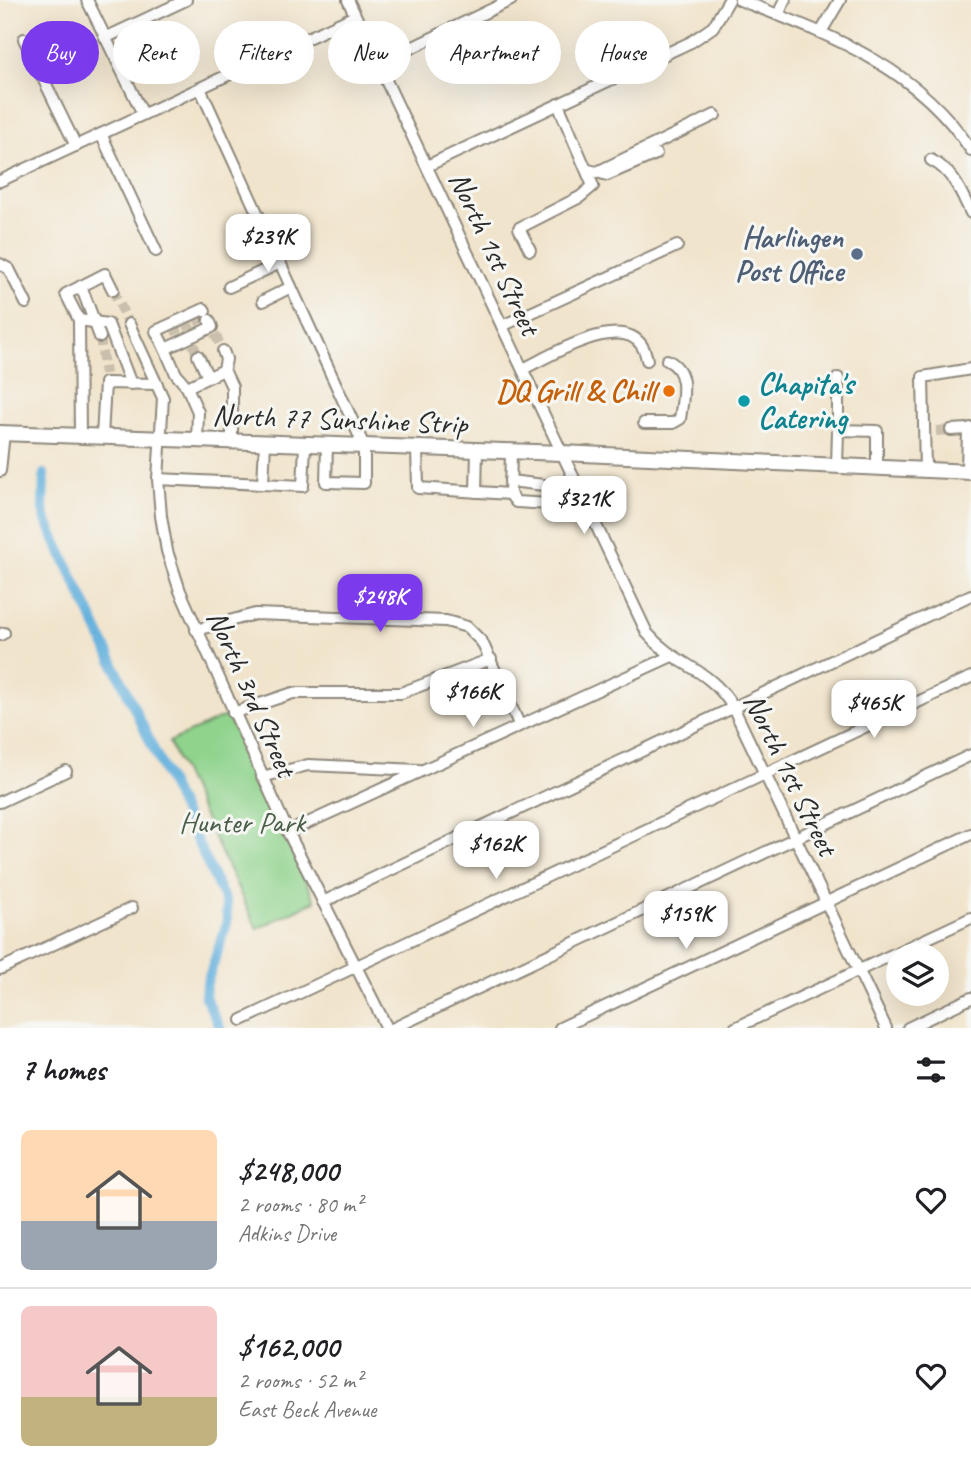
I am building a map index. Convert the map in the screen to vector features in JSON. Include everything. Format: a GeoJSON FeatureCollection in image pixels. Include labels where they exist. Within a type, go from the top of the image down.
{"type":"FeatureCollection","features":[{"type":"Feature","properties":{"kind":"main road","name":"North 77 Sunshine Strip"},"geometry":{"type":"LineString","coordinates":[[2,433],[562,453],[969,472]]}},
{"type":"Feature","properties":{"kind":"street"},"geometry":{"type":"LineString","coordinates":[[87,0],[143,114]]}},
{"type":"Feature","properties":{"kind":"street"},"geometry":{"type":"LineString","coordinates":[[105,38],[186,0]]}},
{"type":"Feature","properties":{"kind":"street","name":"North 1st Street"},"geometry":{"type":"LineString","coordinates":[[348,0],[357,21]]}},
{"type":"Feature","properties":{"kind":"street"},"geometry":{"type":"LineString","coordinates":[[411,48],[511,0]]}},
{"type":"Feature","properties":{"kind":"street"},"geometry":{"type":"LineString","coordinates":[[427,166],[702,35],[716,23],[729,0]]}},
{"type":"Feature","properties":{"kind":"street"},"geometry":{"type":"LineString","coordinates":[[742,0],[821,32],[889,66],[940,110],[971,150]]}},
{"type":"Feature","properties":{"kind":"street"},"geometry":{"type":"LineString","coordinates":[[778,15],[785,0]]}},
{"type":"Feature","properties":{"kind":"street"},"geometry":{"type":"LineString","coordinates":[[821,32],[840,0]]}},
{"type":"Feature","properties":{"kind":"street"},"geometry":{"type":"LineString","coordinates":[[0,181],[355,16]]}},
{"type":"Feature","properties":{"kind":"street"},"geometry":{"type":"LineString","coordinates":[[46,84],[76,146]]}},
{"type":"Feature","properties":{"kind":"street","name":"North 1st Street"},"geometry":{"type":"LineString","coordinates":[[388,84],[647,634],[672,656],[713,680],[733,707],[886,1028]]}},
{"type":"Feature","properties":{"kind":"street"},"geometry":{"type":"LineString","coordinates":[[200,88],[364,446],[364,484],[326,482],[327,445]]}},
{"type":"Feature","properties":{"kind":"street"},"geometry":{"type":"LineString","coordinates":[[530,250],[519,228],[580,197],[593,186],[592,171],[558,104]]}},
{"type":"Feature","properties":{"kind":"street"},"geometry":{"type":"LineString","coordinates":[[592,171],[715,115]]}},
{"type":"Feature","properties":{"kind":"street"},"geometry":{"type":"LineString","coordinates":[[101,134],[156,251]]}},
{"type":"Feature","properties":{"kind":"street"},"geometry":{"type":"LineString","coordinates":[[592,171],[607,175],[656,154]]}},
{"type":"Feature","properties":{"kind":"street"},"geometry":{"type":"LineString","coordinates":[[931,160],[952,176],[971,213]]}},
{"type":"Feature","properties":{"kind":"street"},"geometry":{"type":"LineString","coordinates":[[502,326],[677,246]]}},
{"type":"Feature","properties":{"kind":"street"},"geometry":{"type":"LineString","coordinates":[[229,287],[280,263]]}},
{"type":"Feature","properties":{"kind":"street"},"geometry":{"type":"LineString","coordinates":[[0,264],[9,269],[26,303]]}},
{"type":"Feature","properties":{"kind":"street"},"geometry":{"type":"LineString","coordinates":[[80,437],[79,320],[66,294],[106,274],[113,290]]}},
{"type":"Feature","properties":{"kind":"street"},"geometry":{"type":"LineString","coordinates":[[81,286],[100,337]]}},
{"type":"Feature","properties":{"kind":"street"},"geometry":{"type":"LineString","coordinates":[[263,301],[291,287]]}},
{"type":"Feature","properties":{"kind":"street"},"geometry":{"type":"LineString","coordinates":[[79,320],[108,324],[131,384]]}},
{"type":"Feature","properties":{"kind":"street","name":"North 3rd Street"},"geometry":{"type":"LineString","coordinates":[[129,324],[157,384],[164,411],[158,479],[167,551],[196,630],[262,777],[387,1028]]}},
{"type":"Feature","properties":{"kind":"street"},"geometry":{"type":"LineString","coordinates":[[165,349],[193,327],[156,331],[176,374],[187,387],[198,412],[197,441]]}},
{"type":"Feature","properties":{"kind":"street"},"geometry":{"type":"LineString","coordinates":[[523,369],[589,338],[608,333],[636,338],[645,348],[647,360]]}},
{"type":"Feature","properties":{"kind":"street"},"geometry":{"type":"LineString","coordinates":[[223,352],[226,359],[224,370],[232,387],[232,442]]}},
{"type":"Feature","properties":{"kind":"street"},"geometry":{"type":"LineString","coordinates":[[198,356],[208,377]]}},
{"type":"Feature","properties":{"kind":"street"},"geometry":{"type":"LineString","coordinates":[[644,423],[673,423],[680,419],[683,374],[678,365],[667,360]]}},
{"type":"Feature","properties":{"kind":"street"},"geometry":{"type":"LineString","coordinates":[[925,470],[930,431],[923,377],[971,369]]}},
{"type":"Feature","properties":{"kind":"street"},"geometry":{"type":"LineString","coordinates":[[187,387],[224,370]]}},
{"type":"Feature","properties":{"kind":"street"},"geometry":{"type":"LineString","coordinates":[[837,466],[838,378]]}},
{"type":"Feature","properties":{"kind":"street"},"geometry":{"type":"LineString","coordinates":[[80,393],[105,384],[157,384]]}},
{"type":"Feature","properties":{"kind":"street"},"geometry":{"type":"LineString","coordinates":[[102,437],[105,384]]}},
{"type":"Feature","properties":{"kind":"street"},"geometry":{"type":"LineString","coordinates":[[951,430],[969,429],[969,472]]}},
{"type":"Feature","properties":{"kind":"street"},"geometry":{"type":"LineString","coordinates":[[838,430],[877,431],[877,468]]}},
{"type":"Feature","properties":{"kind":"street"},"geometry":{"type":"LineString","coordinates":[[0,471],[2,433]]}},
{"type":"Feature","properties":{"kind":"street"},"geometry":{"type":"LineString","coordinates":[[263,484],[265,443]]}},
{"type":"Feature","properties":{"kind":"street"},"geometry":{"type":"LineString","coordinates":[[158,479],[303,486],[305,444]]}},
{"type":"Feature","properties":{"kind":"street"},"geometry":{"type":"LineString","coordinates":[[418,448],[418,488],[510,494]]}},
{"type":"Feature","properties":{"kind":"street"},"geometry":{"type":"LineString","coordinates":[[477,450],[477,492]]}},
{"type":"Feature","properties":{"kind":"street"},"geometry":{"type":"LineString","coordinates":[[510,451],[510,494],[516,502],[535,493],[544,485],[559,496]]}},
{"type":"Feature","properties":{"kind":"street"},"geometry":{"type":"LineString","coordinates":[[510,481],[550,504],[559,496],[580,491]]}},
{"type":"Feature","properties":{"kind":"street"},"geometry":{"type":"LineString","coordinates":[[323,902],[971,595]]}},
{"type":"Feature","properties":{"kind":"street"},"geometry":{"type":"LineString","coordinates":[[196,630],[255,614],[446,621],[467,627],[482,642],[519,724]]}},
{"type":"Feature","properties":{"kind":"street"},"geometry":{"type":"LineString","coordinates":[[288,832],[672,656]]}},
{"type":"Feature","properties":{"kind":"street"},"geometry":{"type":"LineString","coordinates":[[233,713],[293,693],[401,693],[491,659]]}},
{"type":"Feature","properties":{"kind":"street"},"geometry":{"type":"LineString","coordinates":[[242,1020],[971,677]]}},
{"type":"Feature","properties":{"kind":"street"},"geometry":{"type":"LineString","coordinates":[[394,1028],[971,755]]}},
{"type":"Feature","properties":{"kind":"street"},"geometry":{"type":"LineString","coordinates":[[262,777],[308,765],[422,770]]}},
{"type":"Feature","properties":{"kind":"street"},"geometry":{"type":"LineString","coordinates":[[0,802],[66,771]]}},
{"type":"Feature","properties":{"kind":"street"},"geometry":{"type":"LineString","coordinates":[[560,1028],[971,834]]}},
{"type":"Feature","properties":{"kind":"street"},"geometry":{"type":"LineString","coordinates":[[0,969],[132,908]]}},
{"type":"Feature","properties":{"kind":"street"},"geometry":{"type":"LineString","coordinates":[[735,1028],[971,918]]}},
{"type":"Feature","properties":{"kind":"street"},"geometry":{"type":"LineString","coordinates":[[908,1028],[971,998]]}},
{"type":"Feature","properties":{"kind":"green space","name":"Hunter Park"},"geometry":{"type":"Polygon","coordinates":[[[227,715],[315,901],[257,929],[169,742],[227,715]]]}},
{"type":"Feature","properties":{"kind":"waterway"},"geometry":{"type":"LineString","coordinates":[[44,474],[43,509],[46,520],[226,903],[227,923],[205,996],[220,1028]]}},
{"type":"Feature","properties":{"kind":"tunnel"},"geometry":{"type":"LineString","coordinates":[[113,290],[129,324]]}},
{"type":"Feature","properties":{"kind":"tunnel"},"geometry":{"type":"LineString","coordinates":[[196,315],[201,324]]}},
{"type":"Feature","properties":{"kind":"tunnel"},"geometry":{"type":"LineString","coordinates":[[186,320],[190,329]]}},
{"type":"Feature","properties":{"kind":"tunnel"},"geometry":{"type":"LineString","coordinates":[[174,325],[178,335]]}},
{"type":"Feature","properties":{"kind":"tunnel"},"geometry":{"type":"LineString","coordinates":[[215,334],[223,351]]}},
{"type":"Feature","properties":{"kind":"tunnel"},"geometry":{"type":"LineString","coordinates":[[100,337],[105,374]]}},
{"type":"Feature","properties":{"kind":"tunnel"},"geometry":{"type":"LineString","coordinates":[[193,344],[198,356]]}},
{"type":"Feature","properties":{"kind":"tunnel"},"geometry":{"type":"LineString","coordinates":[[936,431],[951,430]]}},
{"type":"Feature","properties":{"kind":"place","name":"Harlingen Post Office"},"geometry":{"type":"Point","coordinates":[857,254]}},
{"type":"Feature","properties":{"kind":"place","name":"DQ Grill & Chill"},"geometry":{"type":"Point","coordinates":[669,391]}},
{"type":"Feature","properties":{"kind":"place","name":"Chapita's Catering"},"geometry":{"type":"Point","coordinates":[744,401]}}]}
